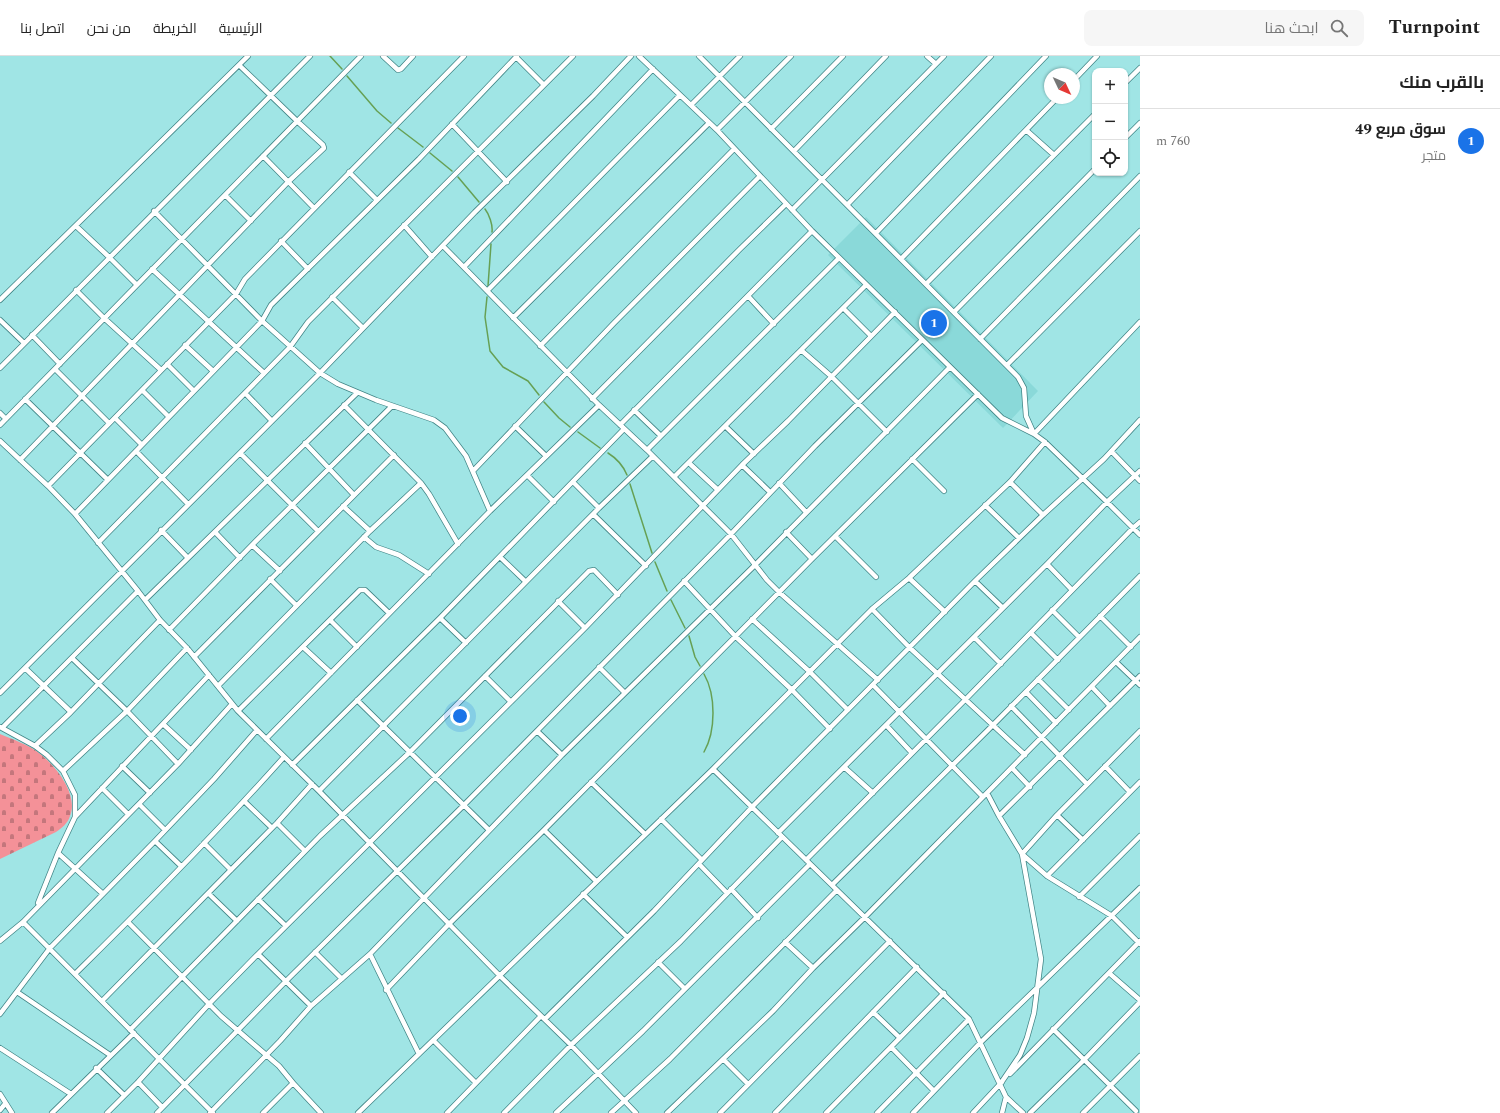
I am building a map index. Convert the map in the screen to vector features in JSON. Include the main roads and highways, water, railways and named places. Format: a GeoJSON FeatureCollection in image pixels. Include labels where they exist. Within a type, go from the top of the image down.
{"type":"FeatureCollection","features":[{"type":"Feature","properties":{"kind":"waterway"},"geometry":{"type":"LineString","coordinates":[[330,56],[342,69]]}},
{"type":"Feature","properties":{"kind":"waterway"},"geometry":{"type":"LineString","coordinates":[[347,76],[377,111],[391,123]]}},
{"type":"Feature","properties":{"kind":"waterway"},"geometry":{"type":"LineString","coordinates":[[398,128],[423,147]]}},
{"type":"Feature","properties":{"kind":"waterway"},"geometry":{"type":"LineString","coordinates":[[430,153],[452,171]]}},
{"type":"Feature","properties":{"kind":"waterway"},"geometry":{"type":"LineString","coordinates":[[458,177],[479,202]]}},
{"type":"Feature","properties":{"kind":"waterway"},"geometry":{"type":"LineString","coordinates":[[485,209],[492,226],[492,232]]}},
{"type":"Feature","properties":{"kind":"waterway"},"geometry":{"type":"LineString","coordinates":[[488,286],[491,244]]}},
{"type":"Feature","properties":{"kind":"waterway"},"geometry":{"type":"LineString","coordinates":[[487,297],[485,317],[490,351],[503,367],[528,381],[539,395]]}},
{"type":"Feature","properties":{"kind":"waterway"},"geometry":{"type":"LineString","coordinates":[[544,402],[570,427]]}},
{"type":"Feature","properties":{"kind":"waterway"},"geometry":{"type":"LineString","coordinates":[[578,432],[600,448]]}},
{"type":"Feature","properties":{"kind":"waterway"},"geometry":{"type":"LineString","coordinates":[[608,453],[619,462],[627,475]]}},
{"type":"Feature","properties":{"kind":"waterway"},"geometry":{"type":"LineString","coordinates":[[630,484],[652,553]]}},
{"type":"Feature","properties":{"kind":"waterway"},"geometry":{"type":"LineString","coordinates":[[655,562],[667,591]]}},
{"type":"Feature","properties":{"kind":"waterway"},"geometry":{"type":"LineString","coordinates":[[671,600],[685,628]]}},
{"type":"Feature","properties":{"kind":"waterway"},"geometry":{"type":"LineString","coordinates":[[689,636],[695,657],[700,666]]}},
{"type":"Feature","properties":{"kind":"waterway"},"geometry":{"type":"LineString","coordinates":[[704,674],[711,692],[713,713],[711,734],[704,752]]}},
{"type":"Feature","properties":{"kind":"place","name":"سوق مربع 49"},"geometry":{"type":"Point","coordinates":[934,323]}}]}
